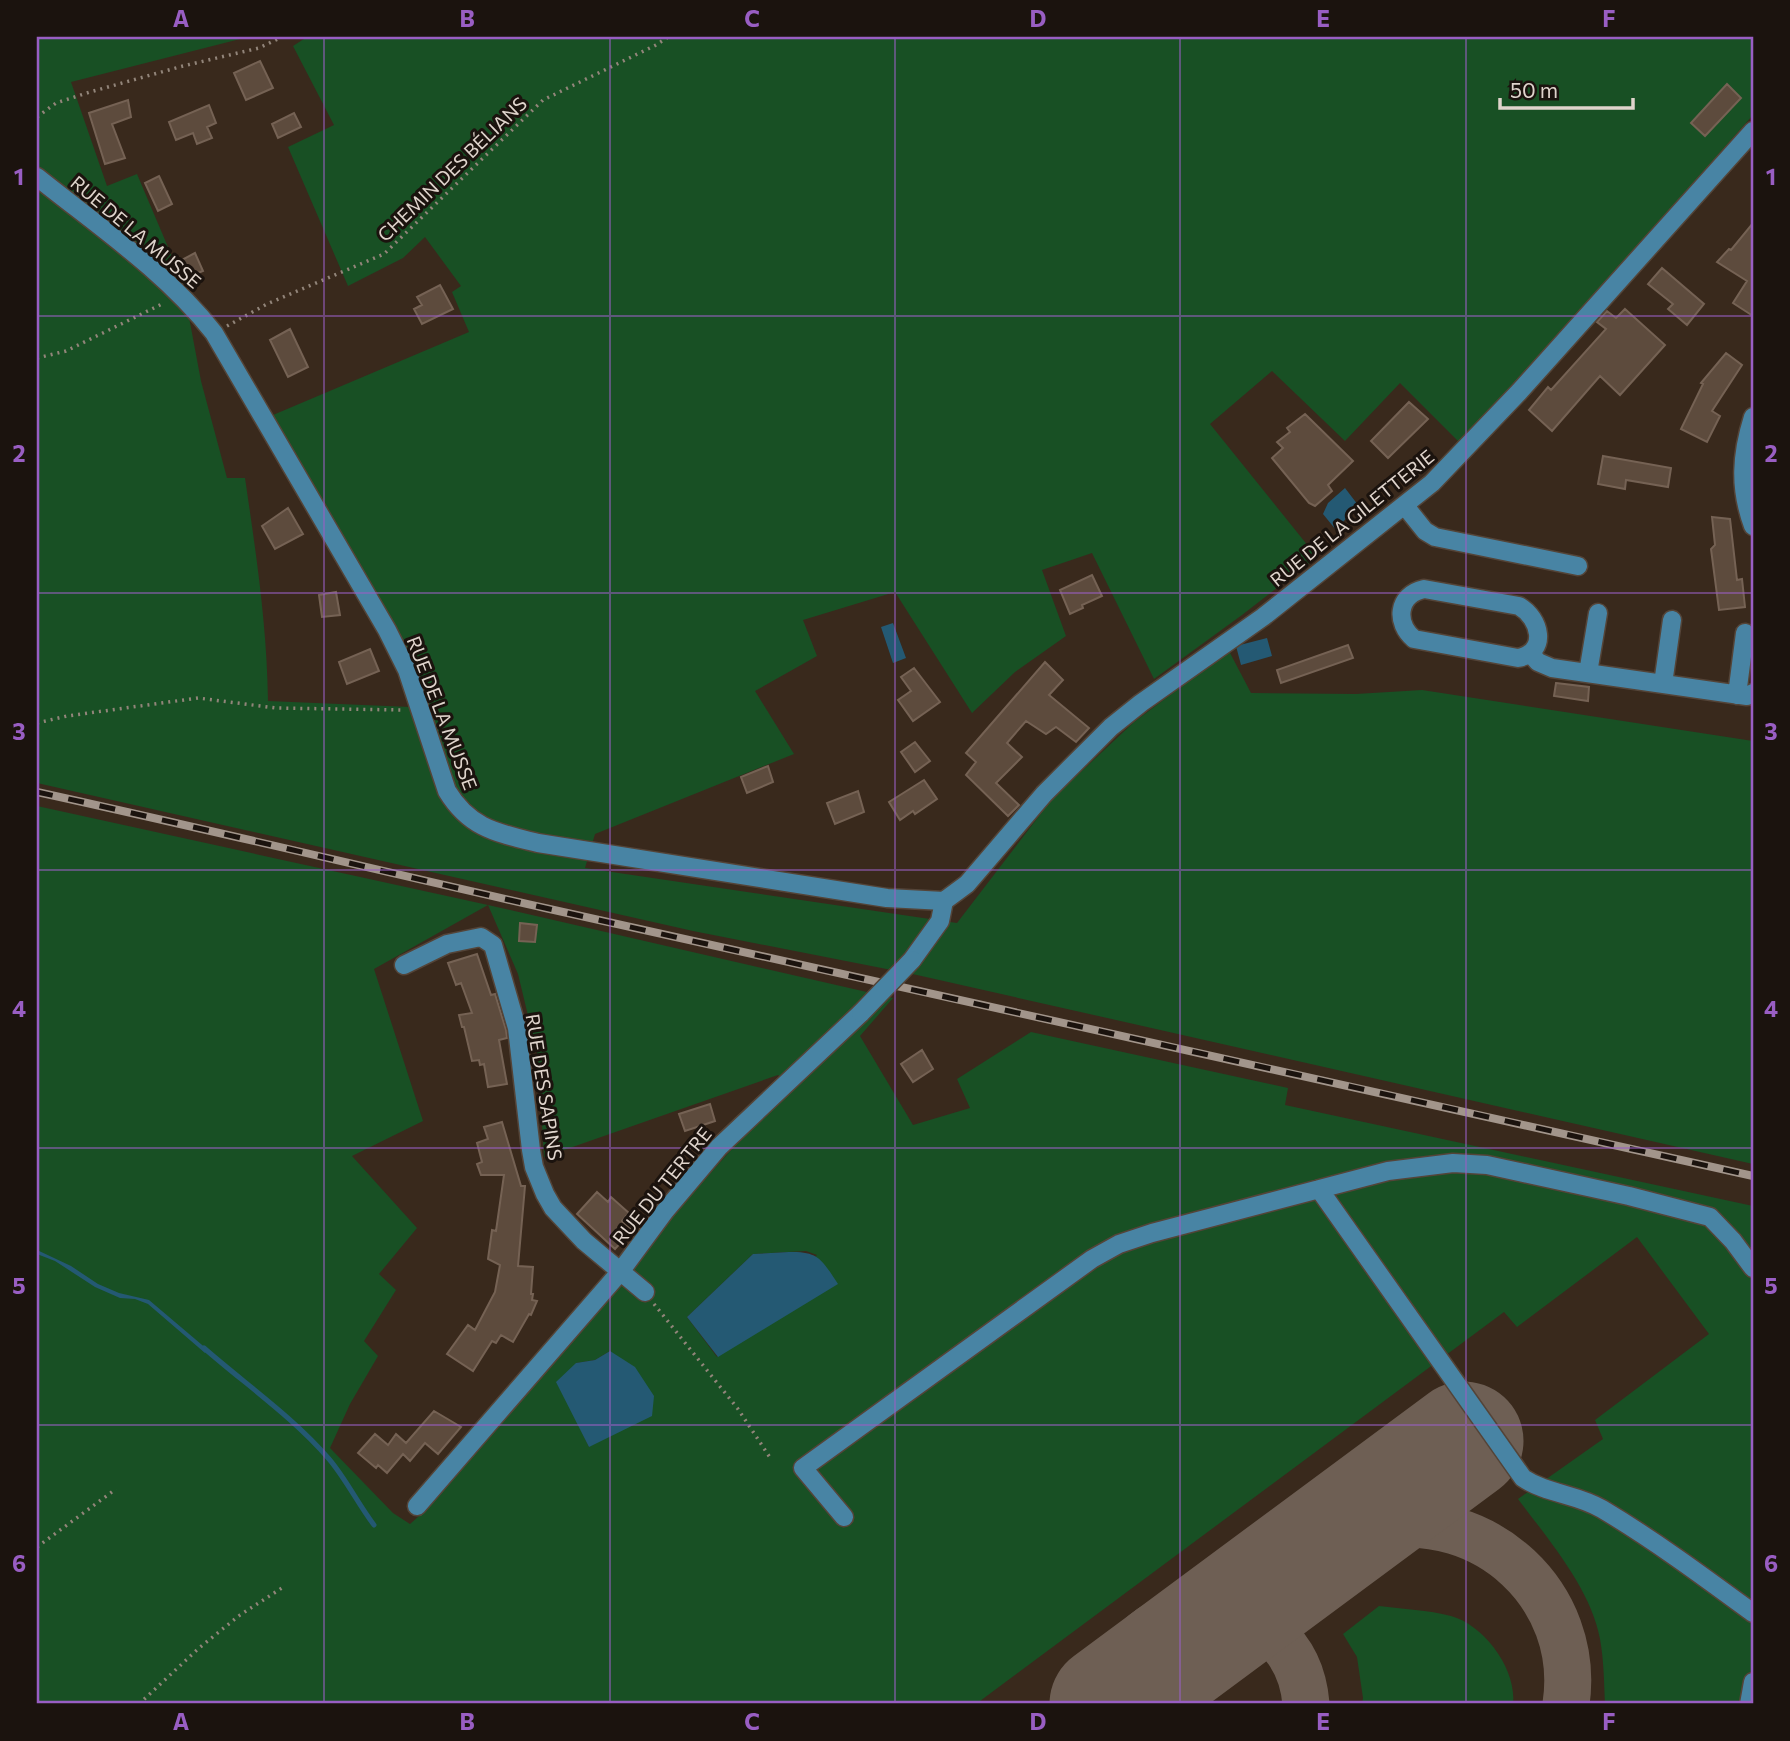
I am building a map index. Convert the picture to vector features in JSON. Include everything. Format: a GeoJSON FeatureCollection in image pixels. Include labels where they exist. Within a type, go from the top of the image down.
{"type":"FeatureCollection","features":[{"type":"Feature","properties":{"kind":"street","name":"RUE DE LA GILETTERIE"},"geometry":{"type":"LineString","coordinates":[[944,901],[967,884],[1044,794],[1111,727],[1264,617],[1432,484],[1475,440],[1753,131]]}},
{"type":"Feature","properties":{"kind":"street","name":"RUE DE LA MUSSE"},"geometry":{"type":"LineString","coordinates":[[37,177],[181,295],[214,333],[387,630],[407,670],[447,791],[456,807],[470,820],[484,828],[538,843],[887,898],[944,901]]}},
{"type":"Feature","properties":{"kind":"street"},"geometry":{"type":"LineString","coordinates":[[1753,417],[1746,439],[1742,472],[1743,493],[1753,526]]}},
{"type":"Feature","properties":{"kind":"street"},"geometry":{"type":"LineString","coordinates":[[1405,506],[1424,531],[1435,537],[1578,566]]}},
{"type":"Feature","properties":{"kind":"street"},"geometry":{"type":"LineString","coordinates":[[1424,589],[1519,606],[1527,611],[1538,627],[1537,640],[1530,653],[1518,658],[1415,639],[1406,632],[1401,623],[1401,610],[1405,601],[1415,591],[1424,589]]}},
{"type":"Feature","properties":{"kind":"street"},"geometry":{"type":"LineString","coordinates":[[1588,673],[1598,613]]}},
{"type":"Feature","properties":{"kind":"street"},"geometry":{"type":"LineString","coordinates":[[1663,684],[1672,620]]}},
{"type":"Feature","properties":{"kind":"street"},"geometry":{"type":"LineString","coordinates":[[1530,653],[1538,662],[1552,667],[1745,694],[1745,633]]}},
{"type":"Feature","properties":{"kind":"street","name":"RUE DU TERTRE"},"geometry":{"type":"LineString","coordinates":[[417,1506],[620,1272],[665,1211],[719,1147],[912,960],[940,920],[944,901]]}},
{"type":"Feature","properties":{"kind":"street","name":"RUE DES SAPINS"},"geometry":{"type":"LineString","coordinates":[[404,965],[447,944],[481,937],[493,945],[517,1028],[531,1150],[539,1180],[553,1208],[568,1226],[645,1292]]}},
{"type":"Feature","properties":{"kind":"street"},"geometry":{"type":"LineString","coordinates":[[844,1517],[803,1468],[1092,1259],[1119,1244],[1152,1233],[1388,1171],[1453,1163],[1487,1165],[1710,1217],[1733,1241],[1753,1268]]}},
{"type":"Feature","properties":{"kind":"street"},"geometry":{"type":"LineString","coordinates":[[1319,1189],[1522,1478],[1533,1485],[1582,1499],[1602,1509],[1753,1613]]}},
{"type":"Feature","properties":{"kind":"street"},"geometry":{"type":"LineString","coordinates":[[1749,1704],[1753,1682]]}},
{"type":"Feature","properties":{"kind":"path"},"geometry":{"type":"LineString","coordinates":[[37,117],[56,103],[184,66],[259,48],[282,37]]}},
{"type":"Feature","properties":{"kind":"path","name":"CHEMIN DES BÉLIANS"},"geometry":{"type":"LineString","coordinates":[[214,333],[267,304],[384,254],[543,100],[656,46],[668,37]]}},
{"type":"Feature","properties":{"kind":"path"},"geometry":{"type":"LineString","coordinates":[[37,358],[66,351],[181,295]]}},
{"type":"Feature","properties":{"kind":"path"},"geometry":{"type":"LineString","coordinates":[[37,723],[67,716],[198,698],[276,708],[419,710]]}},
{"type":"Feature","properties":{"kind":"path"},"geometry":{"type":"LineString","coordinates":[[645,1292],[738,1409],[771,1458]]}},
{"type":"Feature","properties":{"kind":"path"},"geometry":{"type":"LineString","coordinates":[[37,1547],[116,1489]]}},
{"type":"Feature","properties":{"kind":"path"},"geometry":{"type":"LineString","coordinates":[[139,1704],[199,1648],[240,1615],[285,1586]]}},
{"type":"Feature","properties":{"kind":"green space"},"geometry":{"type":"Polygon","coordinates":[[[37,37],[248,37],[71,82],[107,186],[137,174],[182,280],[201,381],[227,478],[245,478],[263,617],[268,701],[411,707],[428,702],[400,637],[273,415],[469,332],[452,292],[461,286],[425,237],[403,258],[348,286],[288,147],[334,125],[293,46],[307,37],[1753,37],[1753,115],[1462,445],[1400,383],[1345,441],[1272,371],[1210,424],[1317,557],[1154,679],[1092,553],[1042,570],[1066,636],[1015,672],[972,713],[895,592],[803,620],[817,656],[755,691],[794,754],[595,834],[585,868],[957,923],[1052,799],[1134,722],[1229,651],[1251,693],[1356,694],[1422,690],[1753,741],[1753,1164],[917,975],[693,931],[37,783],[37,37]]]}},
{"type":"Feature","properties":{"kind":"green space"},"geometry":{"type":"Polygon","coordinates":[[[37,806],[488,905],[893,998],[860,1036],[913,1125],[970,1108],[957,1079],[1031,1032],[1288,1088],[1285,1105],[1753,1206],[1753,1704],[1605,1704],[1600,1639],[1588,1602],[1567,1565],[1518,1499],[1603,1439],[1595,1420],[1709,1334],[1637,1237],[1517,1327],[1504,1312],[976,1704],[37,1704],[37,806]],[[488,905],[374,969],[423,1121],[352,1156],[417,1228],[379,1274],[396,1290],[364,1341],[378,1356],[350,1404],[330,1448],[393,1513],[410,1524],[427,1509],[624,1281],[673,1215],[732,1149],[794,1089],[778,1075],[544,1157],[538,1057],[518,974],[488,905]],[[806,1251],[753,1254],[687,1317],[717,1357],[817,1255],[806,1251]],[[610,1351],[595,1360],[576,1363],[571,1409],[589,1447],[610,1351]]]}},
{"type":"Feature","properties":{"kind":"green space"},"geometry":{"type":"Polygon","coordinates":[[[1379,1606],[1451,1616],[1475,1629],[1496,1650],[1504,1663],[1510,1677],[1513,1704],[1362,1704],[1357,1657],[1343,1634],[1379,1606]]]}},
{"type":"Feature","properties":{"kind":"water"},"geometry":{"type":"Polygon","coordinates":[[[1345,488],[1358,505],[1336,530],[1323,514],[1328,503],[1345,488]]]}},
{"type":"Feature","properties":{"kind":"water"},"geometry":{"type":"Polygon","coordinates":[[[893,623],[906,658],[893,663],[881,627],[893,623]]]}},
{"type":"Feature","properties":{"kind":"water"},"geometry":{"type":"Polygon","coordinates":[[[1267,638],[1272,656],[1241,665],[1236,646],[1267,638]]]}},
{"type":"Feature","properties":{"kind":"water"},"geometry":{"type":"Polygon","coordinates":[[[37,1250],[71,1266],[98,1284],[119,1293],[149,1300],[208,1350],[205,1353],[148,1304],[135,1299],[120,1298],[95,1287],[55,1261],[37,1254],[37,1250]]]}},
{"type":"Feature","properties":{"kind":"water"},"geometry":{"type":"Polygon","coordinates":[[[799,1252],[819,1259],[838,1284],[718,1357],[687,1317],[753,1254],[799,1252]]]}},
{"type":"Feature","properties":{"kind":"water"},"geometry":{"type":"Polygon","coordinates":[[[610,1351],[635,1367],[654,1396],[652,1416],[589,1447],[556,1382],[576,1363],[595,1360],[610,1351]]]}},
{"type":"Feature","properties":{"kind":"building"},"geometry":{"type":"Polygon","coordinates":[[[260,61],[273,88],[246,100],[234,73],[260,61]]]}},
{"type":"Feature","properties":{"kind":"building"},"geometry":{"type":"Polygon","coordinates":[[[1727,84],[1741,98],[1705,136],[1691,123],[1727,84]]]}},
{"type":"Feature","properties":{"kind":"building"},"geometry":{"type":"Polygon","coordinates":[[[128,100],[131,117],[112,124],[125,158],[105,164],[89,113],[128,100]]]}},
{"type":"Feature","properties":{"kind":"building"},"geometry":{"type":"Polygon","coordinates":[[[209,105],[216,123],[207,127],[212,138],[197,144],[193,133],[176,140],[169,122],[209,105]]]}},
{"type":"Feature","properties":{"kind":"building"},"geometry":{"type":"Polygon","coordinates":[[[294,113],[301,127],[278,138],[272,124],[294,113]]]}},
{"type":"Feature","properties":{"kind":"building"},"geometry":{"type":"Polygon","coordinates":[[[159,176],[172,204],[158,211],[145,183],[159,176]]]}},
{"type":"Feature","properties":{"kind":"building"},"geometry":{"type":"Polygon","coordinates":[[[1753,223],[1753,316],[1733,303],[1747,281],[1717,262],[1731,250],[1753,223]]]}},
{"type":"Feature","properties":{"kind":"building"},"geometry":{"type":"Polygon","coordinates":[[[195,253],[203,271],[186,278],[178,262],[195,253]]]}},
{"type":"Feature","properties":{"kind":"building"},"geometry":{"type":"Polygon","coordinates":[[[1662,268],[1704,304],[1687,325],[1668,309],[1673,304],[1648,284],[1662,268]]]}},
{"type":"Feature","properties":{"kind":"building"},"geometry":{"type":"Polygon","coordinates":[[[440,285],[453,309],[422,324],[414,309],[422,305],[417,297],[440,285]]]}},
{"type":"Feature","properties":{"kind":"building"},"geometry":{"type":"Polygon","coordinates":[[[1625,309],[1665,345],[1620,395],[1600,376],[1552,431],[1529,410],[1548,387],[1551,390],[1606,329],[1597,322],[1607,311],[1616,318],[1625,309]]]}},
{"type":"Feature","properties":{"kind":"building"},"geometry":{"type":"Polygon","coordinates":[[[290,329],[308,367],[288,377],[270,340],[290,329]]]}},
{"type":"Feature","properties":{"kind":"building"},"geometry":{"type":"Polygon","coordinates":[[[1726,353],[1742,365],[1712,411],[1720,416],[1707,442],[1681,429],[1703,384],[1701,383],[1726,353]]]}},
{"type":"Feature","properties":{"kind":"building"},"geometry":{"type":"Polygon","coordinates":[[[1409,402],[1428,419],[1388,458],[1371,441],[1409,402]]]}},
{"type":"Feature","properties":{"kind":"building"},"geometry":{"type":"Polygon","coordinates":[[[1305,414],[1353,461],[1328,485],[1332,491],[1315,506],[1309,503],[1272,458],[1283,448],[1277,442],[1290,432],[1287,428],[1305,414]]]}},
{"type":"Feature","properties":{"kind":"building"},"geometry":{"type":"Polygon","coordinates":[[[1603,456],[1671,468],[1668,487],[1626,480],[1625,489],[1598,484],[1603,456]]]}},
{"type":"Feature","properties":{"kind":"building"},"geometry":{"type":"Polygon","coordinates":[[[288,508],[303,534],[275,549],[262,526],[288,508]]]}},
{"type":"Feature","properties":{"kind":"building"},"geometry":{"type":"Polygon","coordinates":[[[1712,517],[1730,519],[1737,580],[1742,579],[1745,607],[1719,610],[1711,549],[1715,545],[1712,517]]]}},
{"type":"Feature","properties":{"kind":"building"},"geometry":{"type":"Polygon","coordinates":[[[1092,575],[1102,596],[1070,614],[1060,590],[1092,575]]]}},
{"type":"Feature","properties":{"kind":"building"},"geometry":{"type":"Polygon","coordinates":[[[336,592],[340,615],[322,617],[319,595],[336,592]]]}},
{"type":"Feature","properties":{"kind":"building"},"geometry":{"type":"Polygon","coordinates":[[[1348,645],[1353,658],[1281,683],[1277,670],[1348,645]]]}},
{"type":"Feature","properties":{"kind":"building"},"geometry":{"type":"Polygon","coordinates":[[[370,649],[379,671],[347,684],[339,662],[370,649]]]}},
{"type":"Feature","properties":{"kind":"building"},"geometry":{"type":"Polygon","coordinates":[[[1045,662],[1063,680],[1049,695],[1089,728],[1076,742],[1056,727],[1046,734],[1026,721],[1007,743],[1022,757],[996,783],[1019,805],[1008,816],[966,775],[976,762],[966,753],[1045,662]]]}},
{"type":"Feature","properties":{"kind":"building"},"geometry":{"type":"Polygon","coordinates":[[[914,668],[940,702],[913,721],[898,700],[911,691],[901,677],[914,668]]]}},
{"type":"Feature","properties":{"kind":"building"},"geometry":{"type":"Polygon","coordinates":[[[1556,683],[1589,687],[1588,701],[1554,696],[1556,683]]]}},
{"type":"Feature","properties":{"kind":"building"},"geometry":{"type":"Polygon","coordinates":[[[915,742],[930,761],[915,772],[901,752],[915,742]]]}},
{"type":"Feature","properties":{"kind":"building"},"geometry":{"type":"Polygon","coordinates":[[[768,766],[773,782],[747,793],[741,777],[768,766]]]}},
{"type":"Feature","properties":{"kind":"building"},"geometry":{"type":"Polygon","coordinates":[[[924,780],[937,799],[915,814],[913,811],[900,820],[889,802],[924,780]]]}},
{"type":"Feature","properties":{"kind":"building"},"geometry":{"type":"Polygon","coordinates":[[[858,791],[864,812],[835,824],[827,803],[858,791]]]}},
{"type":"Feature","properties":{"kind":"building"},"geometry":{"type":"Polygon","coordinates":[[[520,923],[537,925],[535,942],[519,941],[520,923]]]}},
{"type":"Feature","properties":{"kind":"building"},"geometry":{"type":"Polygon","coordinates":[[[477,954],[491,995],[495,994],[507,1038],[499,1040],[507,1084],[488,1087],[484,1064],[480,1065],[479,1060],[472,1061],[459,1015],[472,1013],[461,983],[456,985],[448,963],[477,954]]]}},
{"type":"Feature","properties":{"kind":"building"},"geometry":{"type":"Polygon","coordinates":[[[922,1050],[933,1069],[913,1082],[901,1064],[922,1050]]]}},
{"type":"Feature","properties":{"kind":"building"},"geometry":{"type":"Polygon","coordinates":[[[710,1104],[715,1121],[685,1131],[679,1114],[710,1104]]]}},
{"type":"Feature","properties":{"kind":"building"},"geometry":{"type":"Polygon","coordinates":[[[502,1122],[521,1186],[525,1186],[518,1266],[533,1267],[531,1294],[532,1300],[537,1301],[513,1342],[501,1335],[496,1343],[492,1341],[473,1371],[447,1354],[468,1325],[475,1330],[495,1292],[500,1265],[488,1259],[492,1230],[496,1231],[504,1175],[481,1175],[477,1164],[482,1162],[477,1143],[488,1139],[484,1127],[502,1122]]]}},
{"type":"Feature","properties":{"kind":"building"},"geometry":{"type":"Polygon","coordinates":[[[597,1192],[608,1202],[611,1197],[629,1213],[622,1221],[632,1230],[615,1249],[577,1214],[597,1192]]]}},
{"type":"Feature","properties":{"kind":"building"},"geometry":{"type":"Polygon","coordinates":[[[434,1411],[461,1427],[438,1454],[425,1443],[410,1461],[403,1454],[387,1473],[378,1465],[376,1468],[358,1453],[375,1434],[388,1445],[396,1434],[406,1443],[434,1411]]]}},
{"type":"Feature","properties":{"kind":"waterway"},"geometry":{"type":"LineString","coordinates":[[204,1348],[315,1444],[335,1467],[374,1525]]}},
{"type":"Feature","properties":{"kind":"taxiway"},"geometry":{"type":"LineString","coordinates":[[1305,1560],[1331,1545],[1368,1530],[1417,1524],[1455,1531],[1489,1546],[1518,1568],[1542,1595],[1558,1628],[1567,1665],[1566,1704]]}},
{"type":"Feature","properties":{"kind":"taxiway"},"geometry":{"type":"LineString","coordinates":[[1109,1704],[1121,1663],[1144,1634],[1174,1616],[1209,1611],[1243,1617],[1273,1634],[1295,1664],[1306,1704]]}},
{"type":"Feature","properties":{"kind":"runway"},"geometry":{"type":"LineString","coordinates":[[1109,1704],[1464,1441]]}},
{"type":"Feature","properties":{"kind":"railway"},"geometry":{"type":"LineString","coordinates":[[37,792],[545,908],[1753,1176]]}}]}
